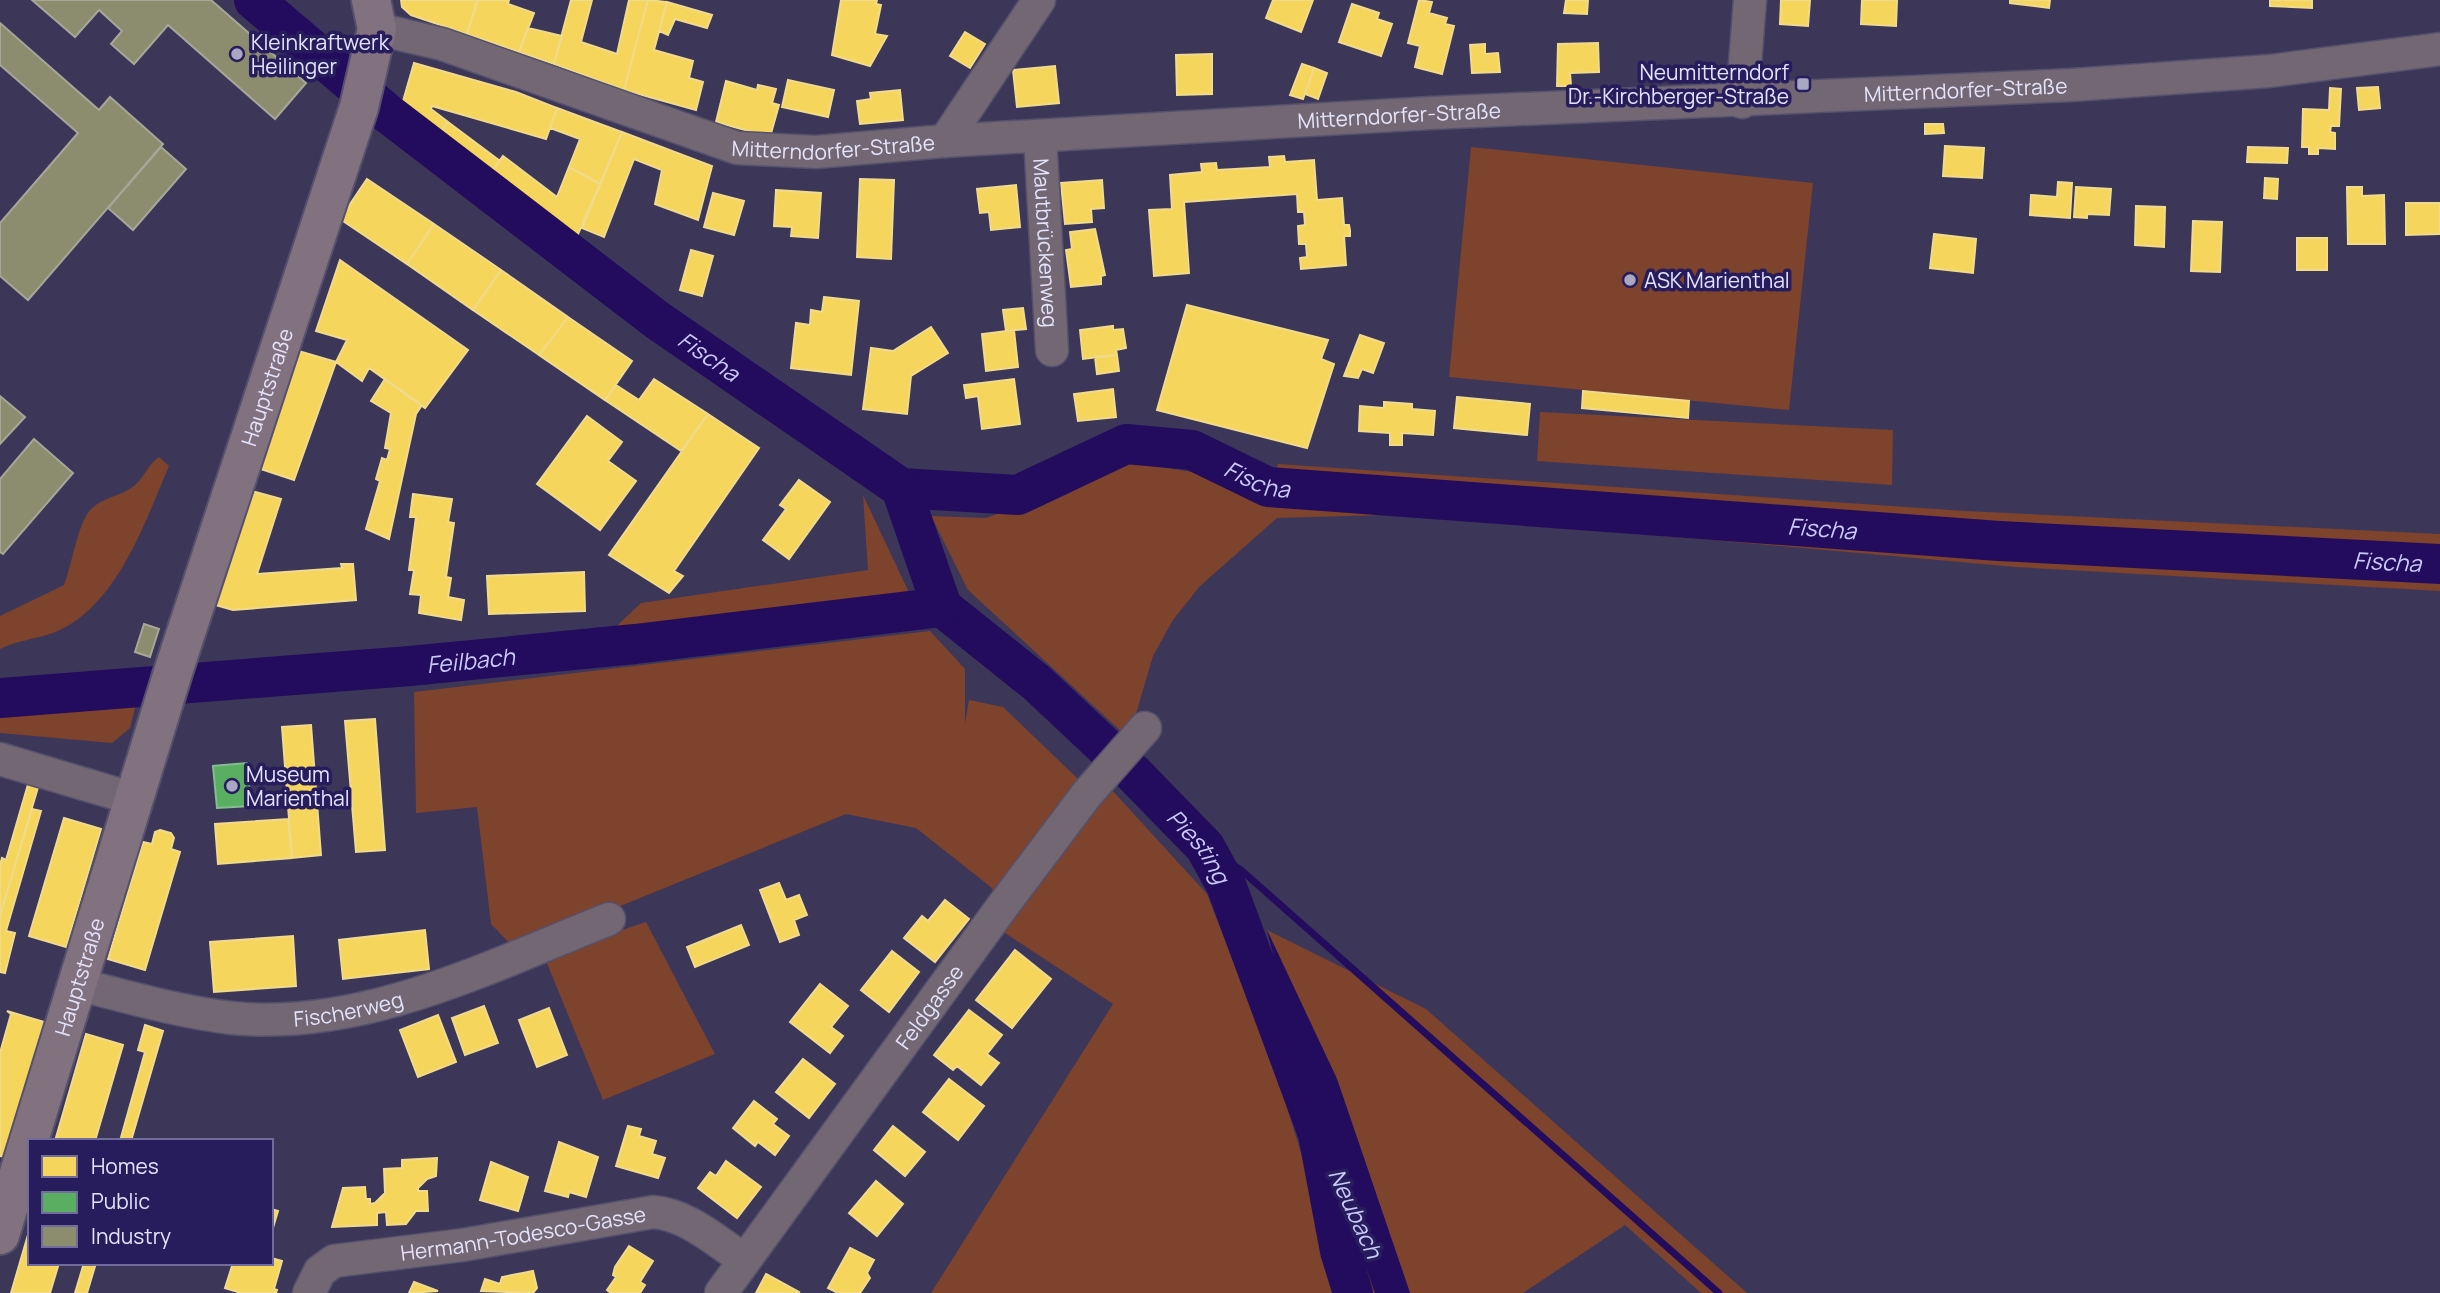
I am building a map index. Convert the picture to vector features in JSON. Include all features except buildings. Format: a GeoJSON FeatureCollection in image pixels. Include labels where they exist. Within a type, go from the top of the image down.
{"type":"FeatureCollection","features":[{"type":"Feature","properties":{"kind":"main road","name":"Hauptstraße"},"geometry":{"type":"LineString","coordinates":[[29,1139],[161,719],[174,669],[359,107],[374,15]]}},
{"type":"Feature","properties":{"kind":"main road","name":"Hauptstraße"},"geometry":{"type":"LineString","coordinates":[[0,1235],[28,1144]]}},
{"type":"Feature","properties":{"kind":"street"},"geometry":{"type":"LineString","coordinates":[[945,141],[1039,0]]}},
{"type":"Feature","properties":{"kind":"street"},"geometry":{"type":"LineString","coordinates":[[1742,102],[1750,0]]}},
{"type":"Feature","properties":{"kind":"street","name":"Mitterndorfer-Straße"},"geometry":{"type":"LineString","coordinates":[[374,15],[454,48],[737,148],[816,152],[945,141],[1431,113],[1742,102],[2072,85],[2257,72],[2440,49]]}},
{"type":"Feature","properties":{"kind":"street","name":"Mautbrückenweg"},"geometry":{"type":"LineString","coordinates":[[1040,136],[1052,350]]}},
{"type":"Feature","properties":{"kind":"street","name":"Feldgasse"},"geometry":{"type":"LineString","coordinates":[[721,1293],[743,1259],[1098,781],[1138,736]]}},
{"type":"Feature","properties":{"kind":"street"},"geometry":{"type":"LineString","coordinates":[[0,759],[134,799]]}},
{"type":"Feature","properties":{"kind":"street","name":"Fischerweg"},"geometry":{"type":"LineString","coordinates":[[77,984],[169,1007],[234,1018],[283,1018],[359,1010],[438,986],[609,919]]}},
{"type":"Feature","properties":{"kind":"street","name":"Hermann-Todesco-Gasse"},"geometry":{"type":"LineString","coordinates":[[309,1293],[320,1271],[334,1261],[463,1245],[653,1212],[670,1214],[685,1221],[743,1259]]}},
{"type":"Feature","properties":{"kind":"shaded area","name":"ASK Marienthal"},"geometry":{"type":"Polygon","coordinates":[[[1471,147],[1813,183],[1789,410],[1449,377],[1471,147]]]}},
{"type":"Feature","properties":{"kind":"shaded area"},"geometry":{"type":"Polygon","coordinates":[[[1540,412],[1893,430],[1892,485],[1537,461],[1540,412]]]}},
{"type":"Feature","properties":{"kind":"shaded area"},"geometry":{"type":"Polygon","coordinates":[[[159,457],[169,466],[140,535],[115,579],[99,599],[82,616],[62,629],[0,649],[0,616],[64,585],[86,515],[101,502],[134,486],[159,457]]]}},
{"type":"Feature","properties":{"kind":"shaded area"},"geometry":{"type":"Polygon","coordinates":[[[1133,463],[1212,475],[1266,501],[1278,464],[1965,511],[2440,534],[2440,591],[2016,567],[1386,515],[1277,518],[1200,586],[1173,620],[1153,656],[1133,724],[1122,732],[968,590],[931,516],[986,518],[1133,463]]]}},
{"type":"Feature","properties":{"kind":"shaded area"},"geometry":{"type":"Polygon","coordinates":[[[863,495],[913,601],[602,640],[641,603],[868,570],[863,495]]]}},
{"type":"Feature","properties":{"kind":"shaded area"},"geometry":{"type":"Polygon","coordinates":[[[930,631],[965,669],[965,724],[969,700],[1003,707],[1101,801],[1110,788],[1207,894],[1275,1069],[1321,1217],[1363,1257],[1375,1293],[931,1293],[1113,1004],[1002,931],[992,888],[916,828],[846,814],[515,949],[491,924],[477,807],[416,813],[414,692],[930,631]]]}},
{"type":"Feature","properties":{"kind":"shaded area"},"geometry":{"type":"Polygon","coordinates":[[[144,671],[130,728],[112,743],[0,733],[0,691],[144,671]]]}},
{"type":"Feature","properties":{"kind":"shaded area"},"geometry":{"type":"Polygon","coordinates":[[[646,922],[715,1054],[603,1100],[544,956],[646,922]]]}},
{"type":"Feature","properties":{"kind":"shaded area"},"geometry":{"type":"Polygon","coordinates":[[[1267,930],[1426,1009],[1747,1293],[1701,1293],[1625,1225],[1523,1293],[1410,1293],[1337,1079],[1267,930]]]}},
{"type":"Feature","properties":{"kind":"water","name":"Neubach"},"geometry":{"type":"Polygon","coordinates":[[[1267,930],[1337,1079],[1410,1293],[1375,1293],[1318,1134],[1267,930]]]}},
{"type":"Feature","properties":{"kind":"waterway","name":"Fischa"},"geometry":{"type":"LineString","coordinates":[[254,0],[387,113],[657,320],[901,488],[1018,495],[1126,444],[1192,450],[1268,487],[1999,541],[2440,564]]}},
{"type":"Feature","properties":{"kind":"waterway","name":"Piesting"},"geometry":{"type":"LineString","coordinates":[[901,488],[942,607],[1037,683],[1133,773],[1205,847],[1226,885],[1318,1134],[1340,1251],[1353,1293]]}},
{"type":"Feature","properties":{"kind":"waterway","name":"Feilbach"},"geometry":{"type":"LineString","coordinates":[[0,698],[410,666],[635,644],[942,607]]}},
{"type":"Feature","properties":{"kind":"waterway"},"geometry":{"type":"LineString","coordinates":[[1205,847],[1241,870],[1719,1293]]}},
{"type":"Feature","properties":{"kind":"place","name":"Kleinkraftwerk Heilinger"},"geometry":{"type":"Point","coordinates":[237,54]}},
{"type":"Feature","properties":{"kind":"place","name":"Neumitterndorf Dr.-Kirchberger-Straße"},"geometry":{"type":"Point","coordinates":[1803,84]}},
{"type":"Feature","properties":{"kind":"place","name":"ASK Marienthal"},"geometry":{"type":"Point","coordinates":[1630,280]}},
{"type":"Feature","properties":{"kind":"place","name":"Museum Marienthal"},"geometry":{"type":"Point","coordinates":[232,786]}}]}
